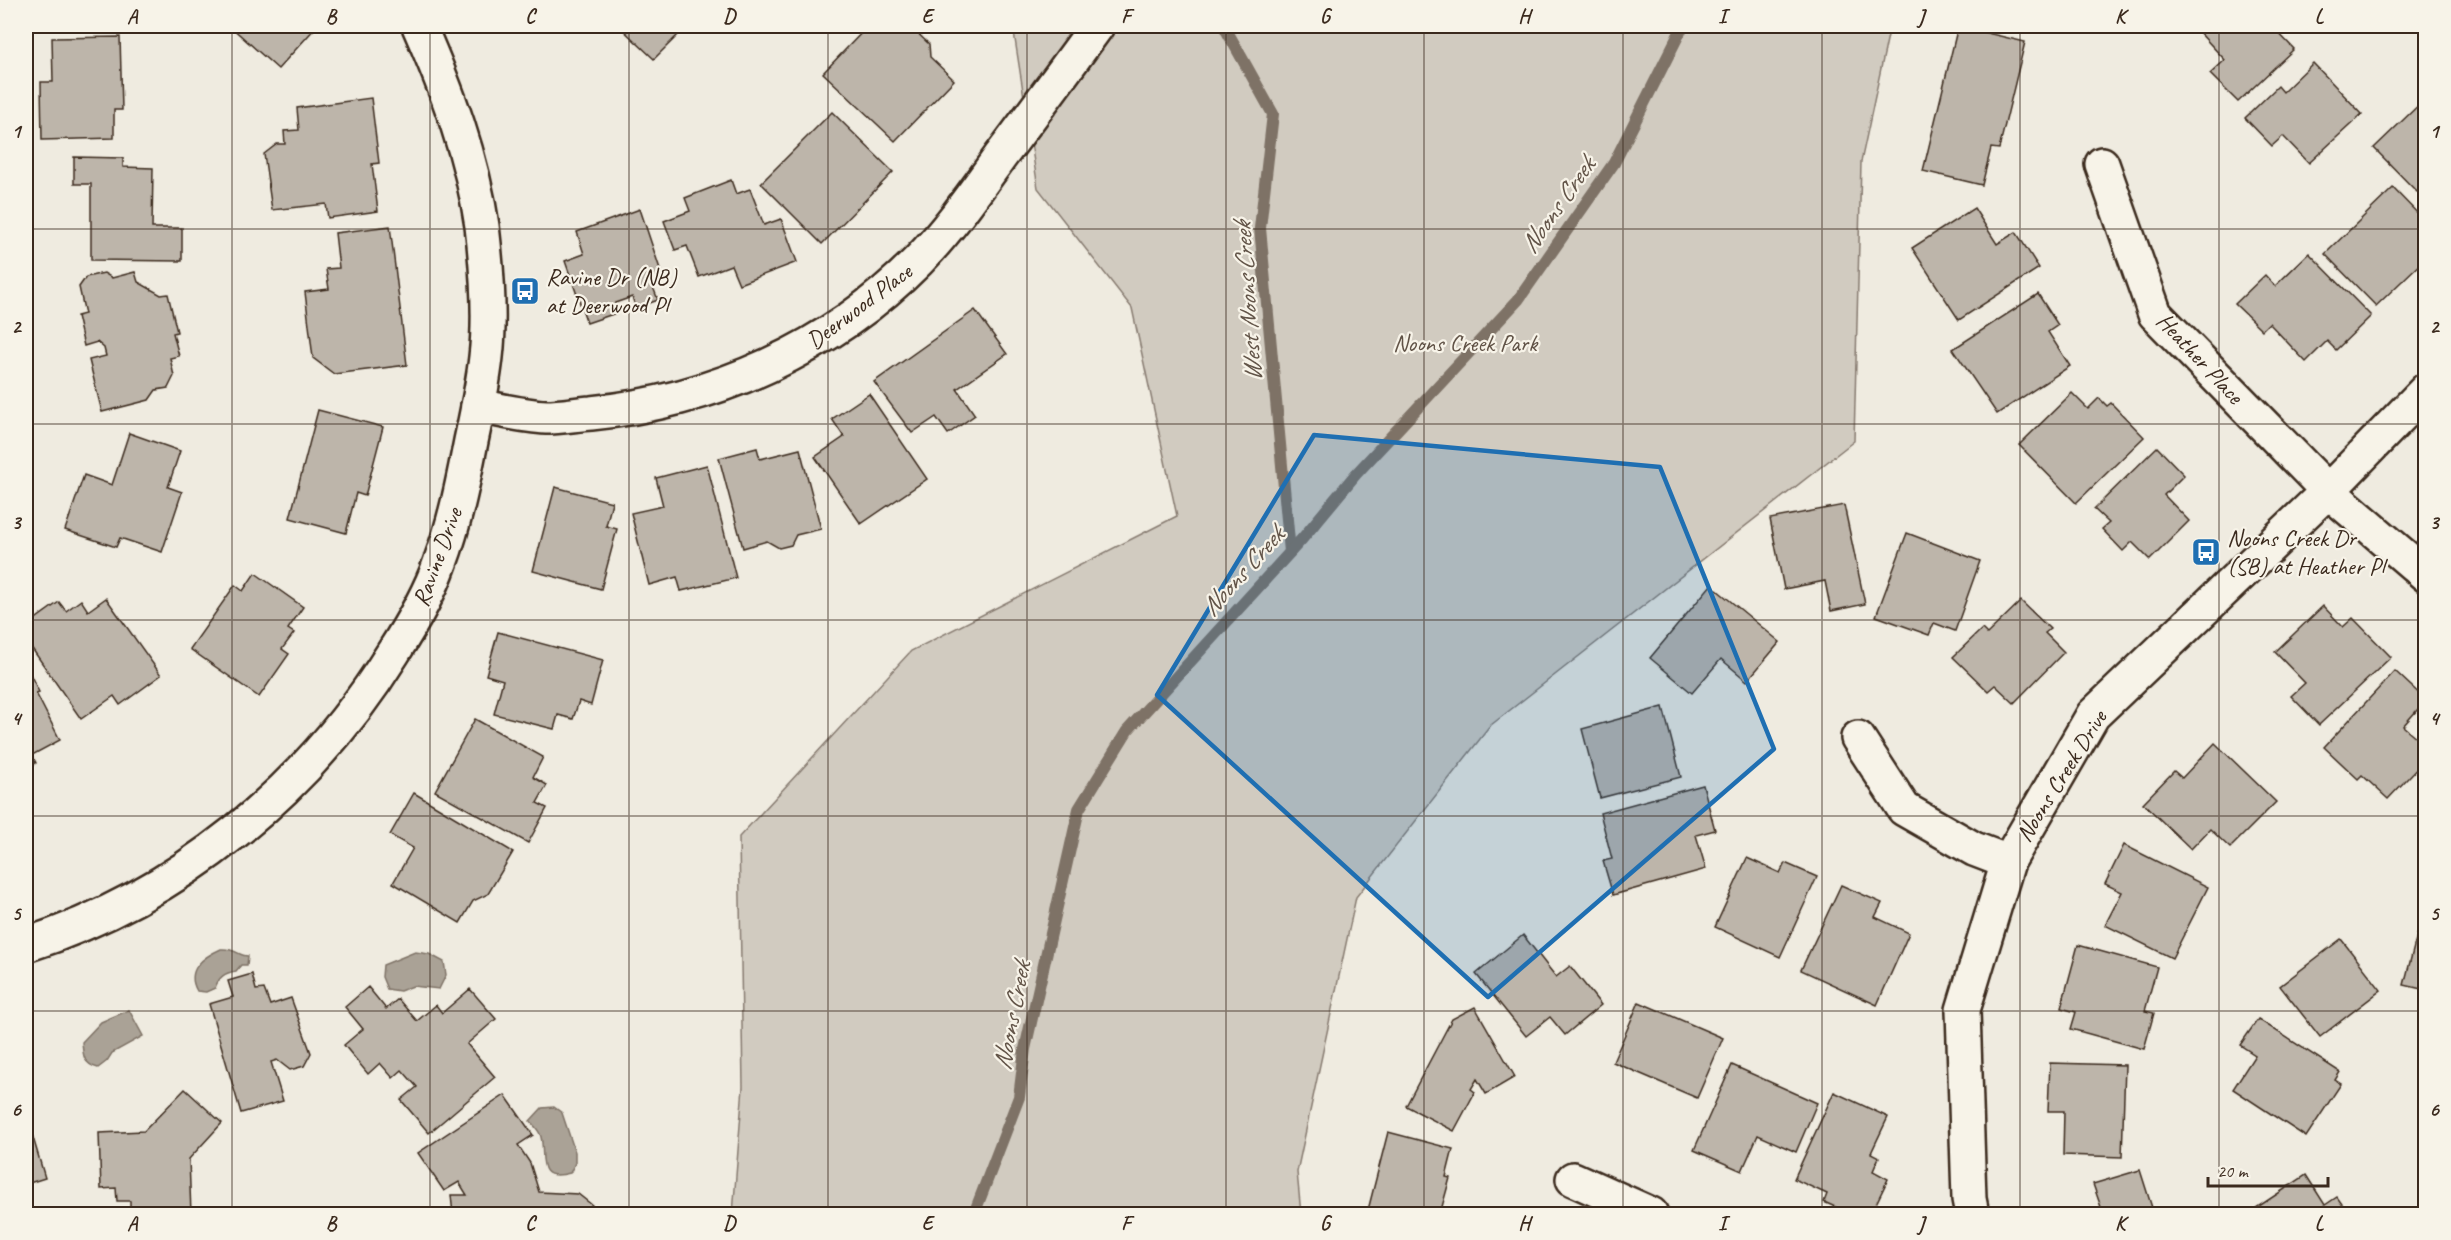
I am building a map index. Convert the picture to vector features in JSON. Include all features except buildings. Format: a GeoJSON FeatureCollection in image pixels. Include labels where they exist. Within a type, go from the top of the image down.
{"type":"FeatureCollection","features":[{"type":"Feature","properties":{"kind":"street","name":"Ravine Drive"},"geometry":{"type":"LineString","coordinates":[[26,945],[77,925],[151,889],[200,860],[258,815],[328,743],[376,681],[414,619],[440,563],[462,487],[478,406],[487,354],[487,298],[482,228],[475,186],[445,86],[419,26]]}},
{"type":"Feature","properties":{"kind":"street","name":"Deerwood Place"},"geometry":{"type":"LineString","coordinates":[[478,406],[545,417],[624,410],[695,393],[750,374],[804,349],[843,324],[917,262],[949,227],[1097,26]]}},
{"type":"Feature","properties":{"kind":"street","name":"Heather Place"},"geometry":{"type":"LineString","coordinates":[[2102,164],[2155,314],[2328,491],[2426,575]]}},
{"type":"Feature","properties":{"kind":"street","name":"Noons Creek Drive"},"geometry":{"type":"LineString","coordinates":[[1972,1215],[1969,1198],[1963,1010],[2007,862],[2093,715],[2328,491],[2426,390]]}},
{"type":"Feature","properties":{"kind":"street"},"geometry":{"type":"LineString","coordinates":[[1858,738],[1904,809],[1974,849],[2007,862]]}},
{"type":"Feature","properties":{"kind":"street"},"geometry":{"type":"LineString","coordinates":[[1572,1179],[1651,1215]]}},
{"type":"Feature","properties":{"kind":"highlighted area"},"geometry":{"type":"Polygon","coordinates":[[[1314,435],[1660,467],[1774,749],[1488,997],[1157,695],[1314,435]]]}},
{"type":"Feature","properties":{"kind":"green space","name":"Noons Creek Park"},"geometry":{"type":"Polygon","coordinates":[[[1013,26],[1890,26],[1861,162],[1854,441],[1491,725],[1356,897],[1297,1172],[1301,1214],[733,1214],[743,1087],[739,837],[911,651],[1177,516],[1132,308],[1038,188],[1013,26]]]}},
{"type":"Feature","properties":{"kind":"shaded area"},"geometry":{"type":"Polygon","coordinates":[[[221,949],[248,956],[247,965],[241,965],[236,971],[222,976],[215,988],[206,992],[197,991],[193,977],[198,965],[202,960],[221,949]]]}},
{"type":"Feature","properties":{"kind":"shaded area"},"geometry":{"type":"Polygon","coordinates":[[[415,952],[429,954],[444,962],[446,975],[439,989],[413,986],[400,991],[387,989],[382,977],[383,965],[415,952]]]}},
{"type":"Feature","properties":{"kind":"shaded area"},"geometry":{"type":"Polygon","coordinates":[[[129,1010],[143,1036],[112,1053],[107,1061],[98,1068],[89,1064],[84,1055],[82,1042],[101,1022],[129,1010]]]}},
{"type":"Feature","properties":{"kind":"shaded area"},"geometry":{"type":"Polygon","coordinates":[[[554,1107],[562,1113],[575,1152],[575,1163],[570,1173],[559,1175],[546,1171],[540,1135],[530,1121],[542,1108],[554,1107]]]}},
{"type":"Feature","properties":{"kind":"waterway","name":"West Noons Creek"},"geometry":{"type":"LineString","coordinates":[[1224,26],[1273,114],[1260,228],[1290,552]]}},
{"type":"Feature","properties":{"kind":"waterway","name":"Noons Creek"},"geometry":{"type":"LineString","coordinates":[[974,1214],[1019,1097],[1025,1049],[1079,809],[1127,731],[1302,539],[1356,474],[1518,300],[1614,163],[1683,26]]}},
{"type":"Feature","properties":{"kind":"place","name":"Ravine Dr (NB) at Deerwood Pl"},"geometry":{"type":"Point","coordinates":[525,291]}},
{"type":"Feature","properties":{"kind":"place","name":"Noons Creek Dr (SB) at Heather Pl"},"geometry":{"type":"Point","coordinates":[2206,552]}}]}
